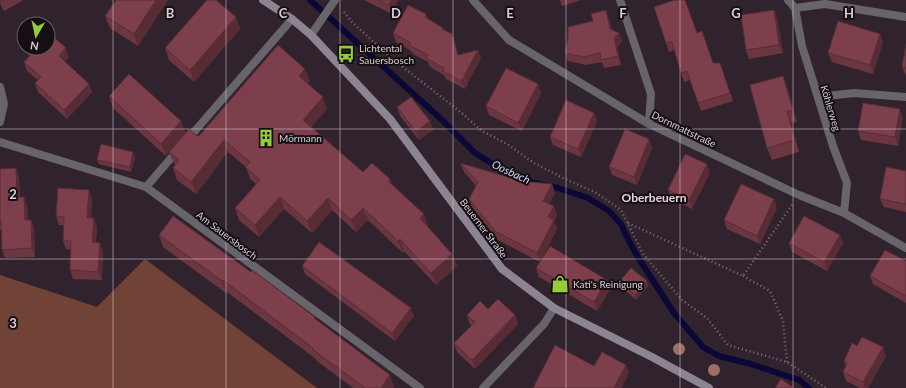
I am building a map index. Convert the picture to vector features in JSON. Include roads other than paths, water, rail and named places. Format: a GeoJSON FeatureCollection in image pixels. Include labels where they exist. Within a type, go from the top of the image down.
{"type":"FeatureCollection","features":[{"type":"Feature","properties":{"kind":"main road","name":"Beuerner Straße"},"geometry":{"type":"LineString","coordinates":[[263,0],[292,19],[311,35],[390,119],[502,269],[554,308],[710,388]]}},
{"type":"Feature","properties":{"kind":"street","name":"Dornmattstraße"},"geometry":{"type":"LineString","coordinates":[[473,0],[509,40],[649,124],[799,195],[844,213],[906,248]]}},
{"type":"Feature","properties":{"kind":"street"},"geometry":{"type":"LineString","coordinates":[[620,0],[651,94],[649,124]]}},
{"type":"Feature","properties":{"kind":"street"},"geometry":{"type":"LineString","coordinates":[[788,0],[795,8],[825,4],[906,17]]}},
{"type":"Feature","properties":{"kind":"street"},"geometry":{"type":"LineString","coordinates":[[311,35],[334,1]]}},
{"type":"Feature","properties":{"kind":"street","name":"Köhlerweg"},"geometry":{"type":"LineString","coordinates":[[795,8],[802,46],[846,183],[844,213]]}},
{"type":"Feature","properties":{"kind":"street"},"geometry":{"type":"LineString","coordinates":[[146,187],[292,19]]}},
{"type":"Feature","properties":{"kind":"street"},"geometry":{"type":"LineString","coordinates":[[0,87],[4,104],[0,122]]}},
{"type":"Feature","properties":{"kind":"street"},"geometry":{"type":"LineString","coordinates":[[818,97],[854,93],[906,97]]}},
{"type":"Feature","properties":{"kind":"street","name":"Am Sauersbosch"},"geometry":{"type":"LineString","coordinates":[[0,142],[146,187],[420,388]]}},
{"type":"Feature","properties":{"kind":"street"},"geometry":{"type":"LineString","coordinates":[[483,388],[544,324],[554,308]]}},
{"type":"Feature","properties":{"kind":"waterway","name":"Oosbach"},"geometry":{"type":"LineString","coordinates":[[310,0],[441,119],[475,153],[496,166],[534,183],[558,188],[588,198],[609,211],[621,224],[639,259],[674,313],[703,347],[719,356],[751,364],[799,380],[809,388]]}},
{"type":"Feature","properties":{"kind":"place","name":"Lichtental Sauersbosch"},"geometry":{"type":"Point","coordinates":[346,54]}},
{"type":"Feature","properties":{"kind":"place","name":"Mörmann"},"geometry":{"type":"Point","coordinates":[266,138]}},
{"type":"Feature","properties":{"kind":"place","name":"Kati's Reinigung"},"geometry":{"type":"Point","coordinates":[560,284]}},
{"type":"Feature","properties":{"kind":"district","name":"Oberbeuern"},"geometry":{"type":"Point","coordinates":[654,198]}}]}
